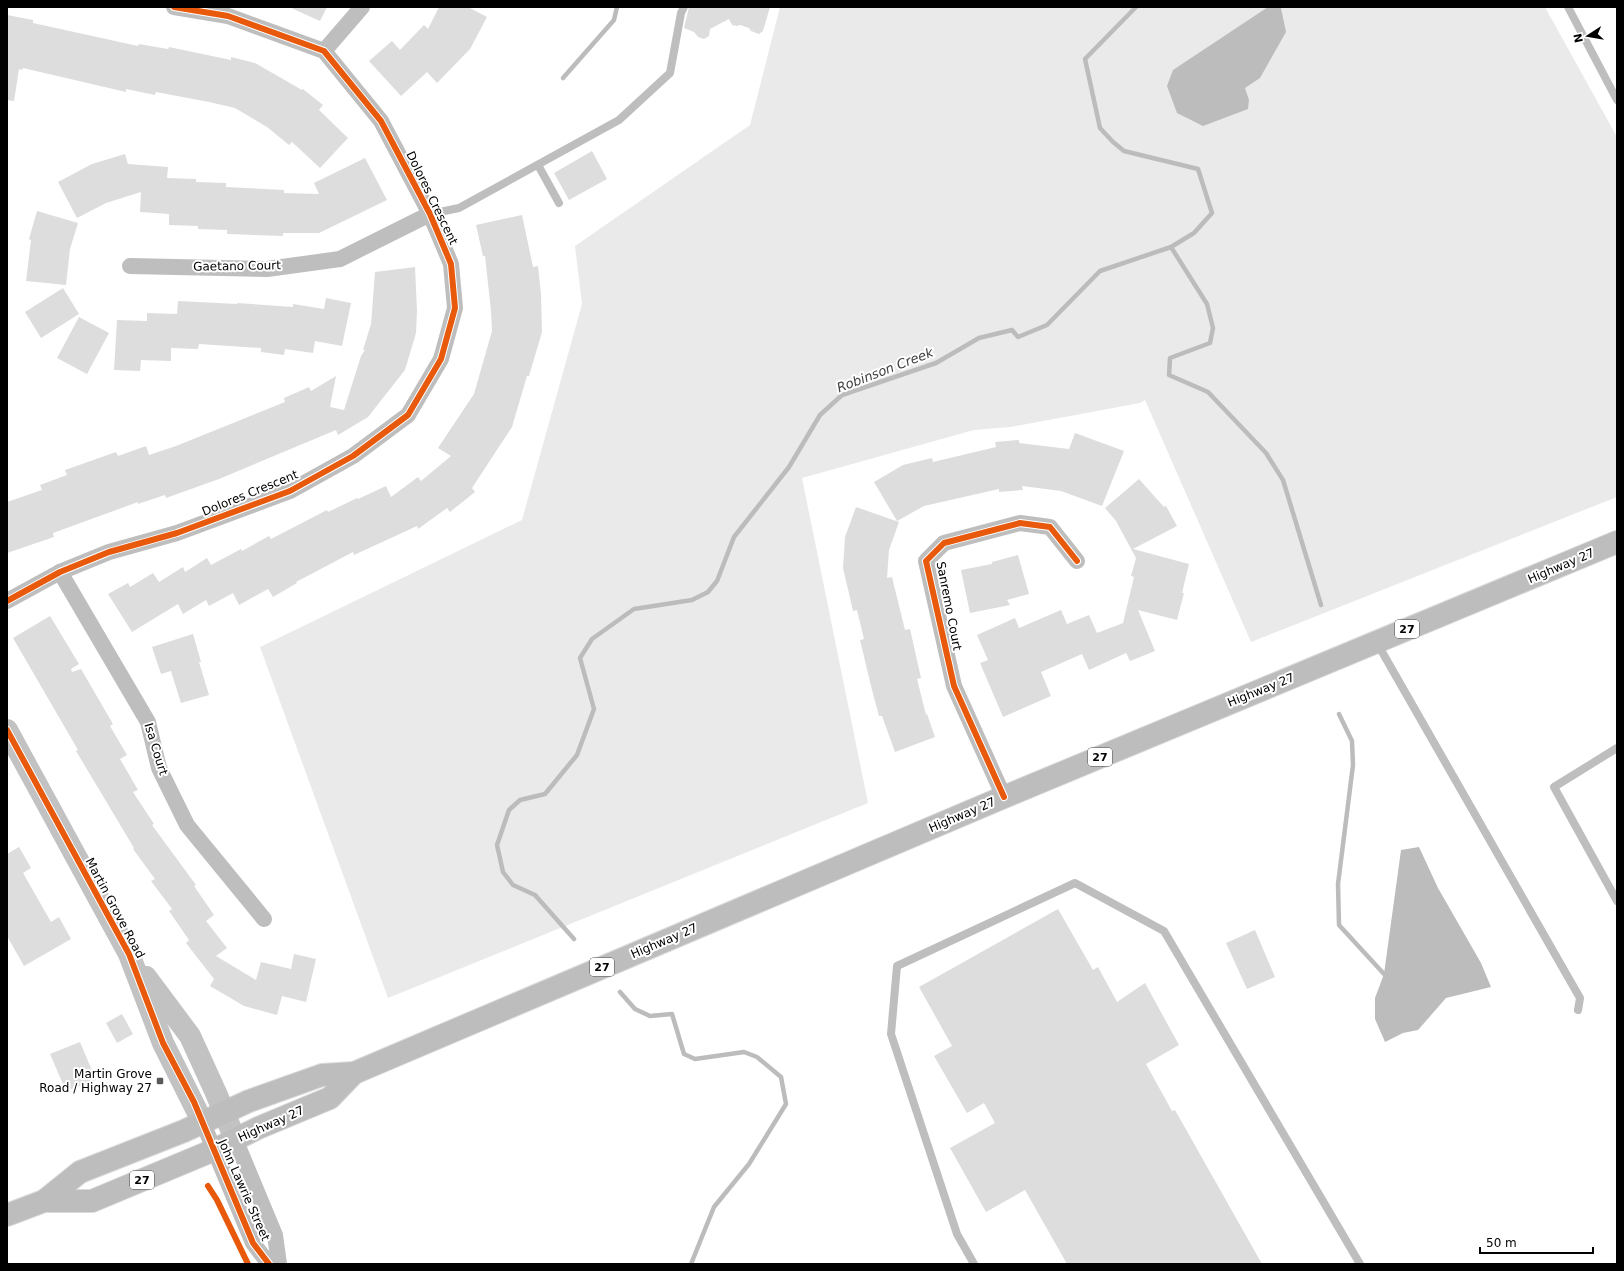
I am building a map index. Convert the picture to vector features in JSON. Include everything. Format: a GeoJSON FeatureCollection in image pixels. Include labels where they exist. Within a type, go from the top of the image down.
{"type":"FeatureCollection","features":[{"type":"Feature","properties":{"kind":"main road","name":"Highway 27"},"geometry":{"type":"LineString","coordinates":[[7,1215],[44,1201],[80,1172],[203,1123],[249,1101],[322,1075],[354,1073],[1004,797],[1617,542]]}},
{"type":"Feature","properties":{"kind":"main road","name":"Highway 27"},"geometry":{"type":"LineString","coordinates":[[44,1201],[92,1201],[214,1150],[235,1139],[330,1098],[354,1073]]}},
{"type":"Feature","properties":{"kind":"street"},"geometry":{"type":"LineString","coordinates":[[174,7],[228,16],[324,51],[362,7]]}},
{"type":"Feature","properties":{"kind":"street","name":"Dolores Crescent"},"geometry":{"type":"LineString","coordinates":[[7,601],[60,572],[109,552],[177,533],[290,491],[353,456],[408,415],[441,359],[455,308],[451,264],[430,214],[381,121],[324,51]]}},
{"type":"Feature","properties":{"kind":"street","name":"Gaetano Court"},"geometry":{"type":"LineString","coordinates":[[130,266],[267,269],[340,259],[430,214]]}},
{"type":"Feature","properties":{"kind":"street","name":"Sanremo Court"},"geometry":{"type":"LineString","coordinates":[[1004,797],[954,686],[926,561],[944,543],[1020,523],[1050,527],[1077,561]]}},
{"type":"Feature","properties":{"kind":"street","name":"Isa Court"},"geometry":{"type":"LineString","coordinates":[[60,572],[148,722],[159,768],[187,825],[264,919]]}},
{"type":"Feature","properties":{"kind":"street","name":"Martin Grove Road"},"geometry":{"type":"LineString","coordinates":[[7,730],[129,954],[163,1043],[203,1123]]}},
{"type":"Feature","properties":{"kind":"street","name":"Martin Grove Road"},"geometry":{"type":"LineString","coordinates":[[129,954],[190,1036],[225,1113],[235,1139]]}},
{"type":"Feature","properties":{"kind":"street","name":"John Lawrie Street"},"geometry":{"type":"LineString","coordinates":[[203,1123],[253,1243],[269,1264]]}},
{"type":"Feature","properties":{"kind":"street","name":"John Lawrie Street"},"geometry":{"type":"LineString","coordinates":[[235,1139],[275,1234],[279,1264]]}},
{"type":"Feature","properties":{"kind":"lane"},"geometry":{"type":"LineString","coordinates":[[430,214],[459,208],[619,120],[670,73],[681,13],[684,7]]}},
{"type":"Feature","properties":{"kind":"lane"},"geometry":{"type":"LineString","coordinates":[[1568,7],[1617,100]]}},
{"type":"Feature","properties":{"kind":"lane"},"geometry":{"type":"LineString","coordinates":[[538,164],[559,203]]}},
{"type":"Feature","properties":{"kind":"lane"},"geometry":{"type":"LineString","coordinates":[[1377,642],[1580,998],[1578,1010]]}},
{"type":"Feature","properties":{"kind":"lane"},"geometry":{"type":"LineString","coordinates":[[1617,748],[1554,787],[1617,901]]}},
{"type":"Feature","properties":{"kind":"lane"},"geometry":{"type":"LineString","coordinates":[[974,1264],[958,1234],[891,1034],[897,966],[1075,883],[1164,931],[1360,1264]]}},
{"type":"Feature","properties":{"kind":"shaded area"},"geometry":{"type":"Polygon","coordinates":[[[780,7],[1545,7],[1617,137],[1617,497],[1251,642],[1145,400],[1140,403],[1010,427],[974,430],[802,478],[868,803],[388,998],[260,647],[522,520],[582,304],[575,246],[750,125],[780,7]]]}},
{"type":"Feature","properties":{"kind":"shaded area"},"geometry":{"type":"Polygon","coordinates":[[[1268,7],[1281,8],[1286,32],[1260,78],[1245,88],[1249,100],[1248,109],[1203,126],[1177,113],[1167,86],[1173,70],[1268,7]]]}},
{"type":"Feature","properties":{"kind":"shaded area"},"geometry":{"type":"Polygon","coordinates":[[[1419,847],[1438,888],[1481,963],[1491,987],[1446,998],[1418,1030],[1403,1033],[1385,1042],[1375,1019],[1375,998],[1384,974],[1401,850],[1419,847]]]}},
{"type":"Feature","properties":{"kind":"building"},"geometry":{"type":"Polygon","coordinates":[[[289,7],[327,7],[320,21],[289,7]]]}},
{"type":"Feature","properties":{"kind":"building"},"geometry":{"type":"Polygon","coordinates":[[[439,7],[468,7],[487,17],[470,49],[437,83],[427,72],[401,96],[369,61],[392,41],[400,50],[424,25],[428,29],[439,7]]]}},
{"type":"Feature","properties":{"kind":"building"},"geometry":{"type":"Polygon","coordinates":[[[689,7],[770,7],[763,31],[759,34],[740,25],[732,25],[729,19],[710,29],[709,36],[704,39],[698,37],[694,32],[684,28],[689,7]]]}},
{"type":"Feature","properties":{"kind":"building"},"geometry":{"type":"Polygon","coordinates":[[[7,15],[33,20],[33,23],[138,46],[139,44],[168,49],[169,47],[231,60],[231,57],[255,63],[302,90],[303,89],[323,105],[319,110],[348,138],[320,168],[292,142],[289,145],[267,127],[235,108],[156,92],[155,95],[126,89],[126,92],[23,68],[22,70],[19,69],[14,101],[7,100],[7,15]]]}},
{"type":"Feature","properties":{"kind":"building"},"geometry":{"type":"Polygon","coordinates":[[[592,151],[607,179],[569,200],[554,173],[592,151]]]}},
{"type":"Feature","properties":{"kind":"building"},"geometry":{"type":"Polygon","coordinates":[[[125,154],[128,164],[168,167],[167,178],[196,179],[196,182],[226,183],[226,187],[284,190],[284,193],[319,194],[314,183],[365,158],[387,200],[319,233],[283,233],[283,236],[227,234],[227,230],[198,229],[198,226],[169,225],[169,214],[140,212],[141,192],[106,203],[77,218],[58,182],[92,164],[125,154]]]}},
{"type":"Feature","properties":{"kind":"building"},"geometry":{"type":"Polygon","coordinates":[[[37,211],[78,223],[70,249],[66,285],[26,281],[31,240],[29,239],[37,211]]]}},
{"type":"Feature","properties":{"kind":"building"},"geometry":{"type":"Polygon","coordinates":[[[522,215],[533,267],[538,266],[541,294],[542,332],[512,427],[472,488],[475,492],[450,512],[447,508],[418,529],[417,526],[354,555],[353,552],[296,582],[297,583],[273,597],[268,589],[239,605],[233,593],[209,606],[206,600],[183,614],[178,604],[132,632],[108,594],[128,583],[130,587],[153,573],[159,582],[183,567],[185,572],[207,558],[211,565],[241,549],[242,551],[269,536],[271,539],[327,510],[328,512],[386,486],[391,497],[418,477],[421,481],[451,456],[438,448],[474,394],[492,331],[485,256],[483,256],[476,225],[522,215]]]}},
{"type":"Feature","properties":{"kind":"building"},"geometry":{"type":"Polygon","coordinates":[[[415,267],[417,311],[416,333],[405,370],[368,417],[338,435],[336,430],[219,479],[166,498],[165,495],[138,504],[138,502],[53,533],[54,537],[7,553],[7,502],[42,490],[40,485],[67,475],[65,470],[116,452],[118,456],[146,446],[149,455],[176,446],[285,402],[284,398],[309,387],[311,391],[336,376],[330,407],[344,410],[361,356],[365,350],[363,350],[371,324],[375,272],[415,267]]]}},
{"type":"Feature","properties":{"kind":"building"},"geometry":{"type":"Polygon","coordinates":[[[63,288],[79,314],[41,338],[25,312],[63,288]]]}},
{"type":"Feature","properties":{"kind":"building"},"geometry":{"type":"Polygon","coordinates":[[[326,298],[351,303],[342,346],[315,341],[313,353],[285,349],[284,355],[261,352],[261,348],[199,344],[198,349],[171,348],[171,361],[141,360],[140,371],[114,370],[117,320],[147,321],[147,313],[177,314],[178,301],[293,307],[293,304],[324,309],[326,298]]]}},
{"type":"Feature","properties":{"kind":"building"},"geometry":{"type":"Polygon","coordinates":[[[79,317],[109,333],[87,374],[57,358],[79,317]]]}},
{"type":"Feature","properties":{"kind":"building"},"geometry":{"type":"Polygon","coordinates":[[[1075,433],[1124,451],[1102,506],[1061,491],[1022,486],[1023,490],[999,492],[999,489],[924,506],[897,521],[874,482],[903,465],[932,458],[933,462],[996,447],[995,442],[1019,440],[1019,443],[1069,449],[1075,433]]]}},
{"type":"Feature","properties":{"kind":"building"},"geometry":{"type":"Polygon","coordinates":[[[1139,479],[1164,507],[1166,506],[1177,526],[1133,549],[1189,564],[1177,620],[1138,610],[1155,651],[1130,661],[1126,653],[1089,670],[1082,654],[1041,672],[1051,696],[1003,717],[980,663],[988,660],[977,635],[1015,618],[1019,628],[1061,610],[1067,624],[1089,615],[1097,633],[1123,623],[1134,577],[1131,576],[1136,558],[1116,521],[1105,508],[1139,479]]]}},
{"type":"Feature","properties":{"kind":"building"},"geometry":{"type":"Polygon","coordinates":[[[856,507],[899,522],[889,550],[887,578],[892,577],[905,630],[910,629],[921,678],[917,679],[926,715],[927,714],[935,737],[895,752],[882,716],[879,716],[860,640],[864,639],[857,610],[853,611],[843,568],[845,537],[856,507]]]}},
{"type":"Feature","properties":{"kind":"building"},"geometry":{"type":"Polygon","coordinates":[[[1018,555],[1029,594],[1007,600],[1010,605],[970,613],[961,570],[992,564],[992,562],[1018,555]]]}},
{"type":"Feature","properties":{"kind":"building"},"geometry":{"type":"Polygon","coordinates":[[[50,616],[79,664],[71,669],[72,672],[81,669],[113,724],[110,726],[127,755],[120,759],[138,790],[133,792],[154,824],[152,825],[196,885],[194,886],[214,915],[206,921],[227,948],[216,956],[256,980],[261,962],[291,969],[294,954],[316,959],[306,1002],[282,996],[277,1015],[244,1006],[210,986],[214,979],[186,943],[189,940],[169,911],[172,909],[151,881],[155,879],[133,849],[134,848],[76,751],[78,750],[13,638],[50,616]]]}},
{"type":"Feature","properties":{"kind":"building"},"geometry":{"type":"Polygon","coordinates":[[[193,634],[201,662],[199,662],[209,695],[181,703],[171,671],[161,674],[152,647],[193,634]]]}},
{"type":"Feature","properties":{"kind":"building"},"geometry":{"type":"Polygon","coordinates":[[[19,847],[31,868],[23,873],[51,922],[59,917],[71,939],[24,966],[7,936],[7,854],[19,847]]]}},
{"type":"Feature","properties":{"kind":"building"},"geometry":{"type":"Polygon","coordinates":[[[1058,909],[1093,970],[1098,967],[1117,1002],[1145,983],[1179,1045],[1146,1064],[1172,1111],[1175,1110],[1262,1264],[1067,1264],[1025,1190],[986,1212],[950,1148],[995,1123],[984,1103],[967,1113],[934,1056],[952,1046],[919,987],[1058,909]]]}},
{"type":"Feature","properties":{"kind":"building"},"geometry":{"type":"Polygon","coordinates":[[[1255,930],[1275,977],[1247,989],[1226,943],[1255,930]]]}},
{"type":"Feature","properties":{"kind":"building"},"geometry":{"type":"Polygon","coordinates":[[[122,1014],[133,1034],[117,1043],[106,1023],[122,1014]]]}},
{"type":"Feature","properties":{"kind":"building"},"geometry":{"type":"Polygon","coordinates":[[[80,1042],[96,1080],[66,1091],[50,1054],[80,1042]]]}},
{"type":"Feature","properties":{"kind":"waterway"},"geometry":{"type":"LineString","coordinates":[[563,78],[614,20],[617,7]]}},
{"type":"Feature","properties":{"kind":"waterway","name":"Robinson Creek"},"geometry":{"type":"LineString","coordinates":[[574,939],[535,895],[513,885],[503,872],[497,845],[509,810],[520,800],[545,794],[577,755],[594,709],[580,658],[592,639],[634,609],[692,600],[708,592],[717,581],[734,537],[789,467],[820,415],[842,395],[936,363],[979,338],[1012,330],[1018,337],[1047,325],[1100,271],[1171,247],[1194,233],[1212,213],[1198,169],[1124,151],[1100,128],[1085,59],[1136,7]]}},
{"type":"Feature","properties":{"kind":"waterway"},"geometry":{"type":"LineString","coordinates":[[1171,247],[1207,304],[1213,328],[1210,343],[1170,358],[1169,375],[1208,392],[1266,453],[1283,480],[1321,605]]}},
{"type":"Feature","properties":{"kind":"waterway"},"geometry":{"type":"LineString","coordinates":[[1339,714],[1352,741],[1353,765],[1338,884],[1339,925],[1384,974]]}},
{"type":"Feature","properties":{"kind":"waterway","name":"Robinson Creek"},"geometry":{"type":"LineString","coordinates":[[620,992],[635,1009],[650,1016],[672,1014],[684,1054],[695,1059],[744,1052],[757,1057],[781,1077],[786,1104],[749,1164],[714,1207],[691,1264]]}},
{"type":"Feature","properties":{"kind":"cycle path"},"geometry":{"type":"LineString","coordinates":[[7,601],[60,572],[109,552],[177,533],[290,491],[353,456],[408,415],[441,359],[455,308],[451,264],[430,214],[381,121],[324,51],[228,16],[174,7]]}},
{"type":"Feature","properties":{"kind":"cycle path"},"geometry":{"type":"LineString","coordinates":[[1004,797],[954,686],[926,561],[944,543],[1020,523],[1050,527],[1077,561]]}},
{"type":"Feature","properties":{"kind":"cycle path"},"geometry":{"type":"LineString","coordinates":[[7,730],[129,954],[163,1043],[194,1102],[253,1243],[269,1264]]}},
{"type":"Feature","properties":{"kind":"cycle path"},"geometry":{"type":"LineString","coordinates":[[208,1186],[217,1200],[248,1264]]}},
{"type":"Feature","properties":{"kind":"place","name":"Martin Grove Road / Highway 27"},"geometry":{"type":"Point","coordinates":[160,1081]}}]}
